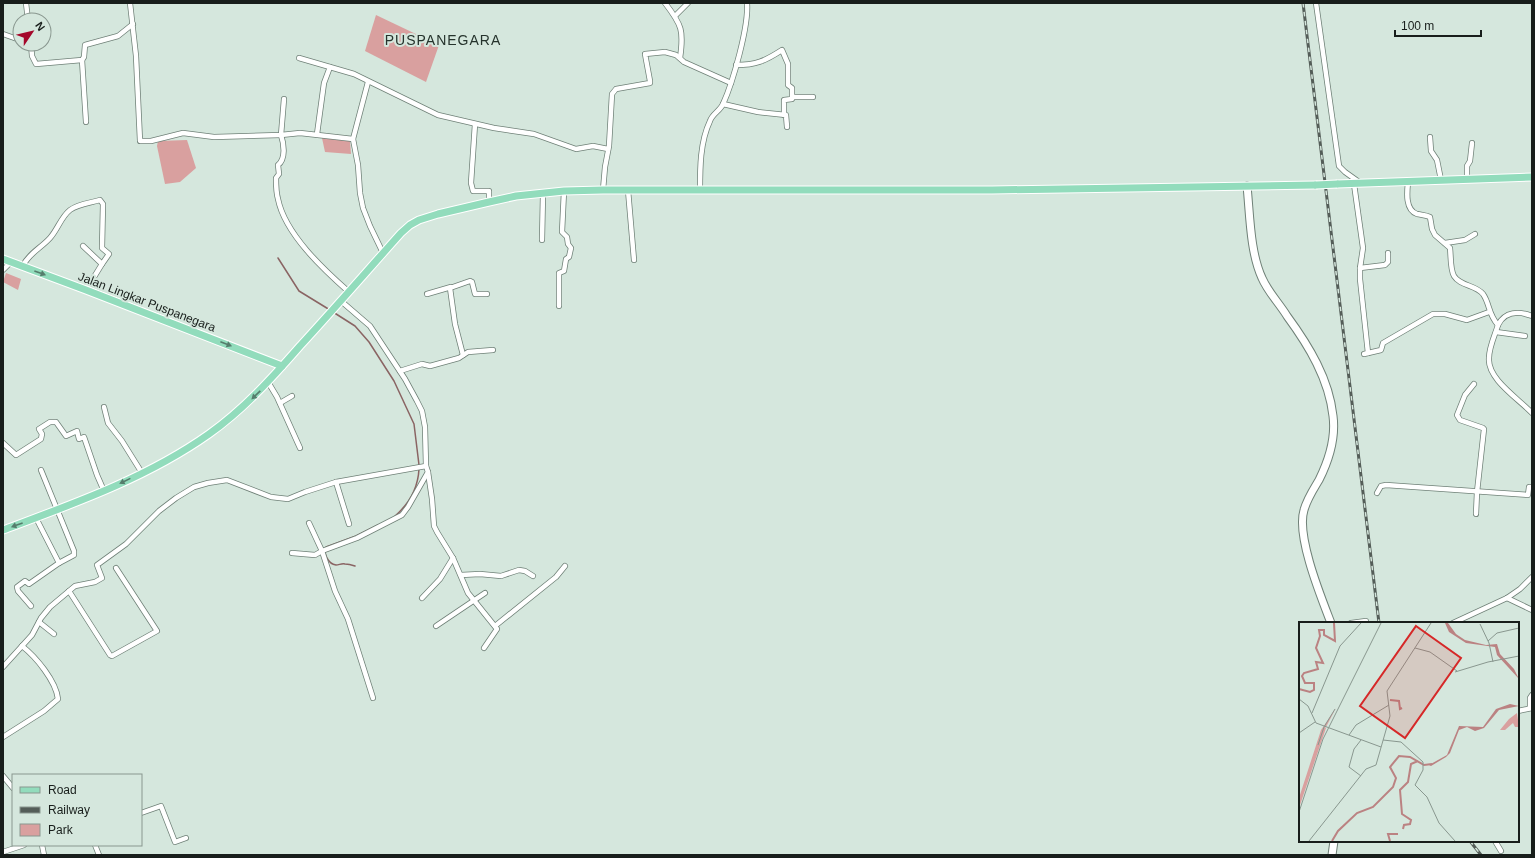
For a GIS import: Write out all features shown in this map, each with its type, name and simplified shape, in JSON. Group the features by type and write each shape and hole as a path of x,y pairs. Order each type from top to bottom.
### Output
{"main road":[{"path":"3,530 104,491 142,473 208,435 246,404 268,382 401,233 415,222 438,214 489,202 516,196 564,191 603,190 1061,190 1357,184 1532,177"},
{"name":"Jalan Lingkar Puspanegara","path":"3,260 86,290 282,366"}],"street":[{"path":"130,3 136,56 140,141 151,141 184,133 214,137 300,133 353,139"},
{"path":"665,3 675,16 682,32 680,58"},
{"path":"675,16 688,3"},
{"path":"700,191 700,170 705,134 710,120 723,104 731,83 746,25 746,3"},
{"path":"1316,3 1339,166 1357,184 1363,248 1360,268 1366,354 1382,350 1383,344 1433,314 1442,314 1467,320 1489,312"},
{"path":"86,122 82,60 84,57 85,45 118,36 133,24"},
{"path":"736,65 759,63 782,50 787,61 788,85 792,88 792,98"},
{"path":"32,52 36,64 82,60"},
{"path":"603,190 612,94 616,89 650,84 644,56 646,53 665,52 731,83"},
{"path":"299,58 354,74 438,116 460,119 474,124 534,134 576,149 593,146 608,149"},
{"path":"317,134 324,83 330,67"},
{"path":"368,82 353,139 358,165 360,193 363,208 383,254"},
{"path":"787,127 787,116 784,115 784,100 813,97"},
{"path":"284,99 281,135 283,141 283,157 281,163 278,165 279,174 276,178 278,200 287,223 304,247 325,270 349,292"},
{"path":"723,104 758,112 784,115"},
{"path":"474,124 471,183 473,192 489,191 489,202"},
{"path":"1430,137 1431,151 1437,160 1441,180"},
{"path":"1467,179 1467,166 1470,161 1472,143"},
{"path":"1408,182 1407,195 1410,208 1417,214 1430,217 1432,229 1435,235 1450,248 1454,276 1459,281 1479,290 1484,296 1489,312 1498,325"},
{"path":"1247,186 1254,253 1259,272 1312,354 1324,378 1331,402 1334,439 1330,455 1308,498 1302,520 1304,539 1316,585 1331,622"},
{"path":"628,190 634,260"},
{"path":"559,306 559,273 564,271 566,259 569,257 571,248 568,244 568,237 562,232 564,191"},
{"path":"542,240 543,194"},
{"path":"22,267 31,254 49,239 71,209 101,201 103,204 102,248 109,254 86,290"},
{"path":"1446,244 1465,240 1475,234"},
{"path":"83,246 102,264"},
{"path":"1360,268 1385,264 1388,262 1388,253"},
{"path":"3,270 10,263"},
{"path":"427,294 470,282 472,282 475,294 487,294"},
{"path":"451,287 455,324 463,355"},
{"path":"340,302 370,326 400,371 422,411 425,427 422,466 428,472 434,526 453,558 468,593 495,626 496,631 485,644 484,648"},
{"path":"1532,316 1516,313 1504,316 1498,325 1489,359 1491,370 1498,380 1530,411 1532,405"},
{"path":"1496,332 1525,336"},
{"path":"400,371 422,364 430,366 459,358 474,351 493,350"},
{"path":"268,382 280,403 300,448"},
{"path":"1474,384 1465,394 1457,415 1460,420 1483,428 1484,430 1476,514"},
{"path":"280,403 292,396"},
{"path":"104,407 108,423 122,441 142,473"},
{"path":"3,443 16,455 41,439 42,434 39,429 50,422 56,422 66,436 77,431 79,439 84,437 104,491"},
{"path":"3,667 32,635 50,607 69,591 79,585 86,585 100,579 102,576 97,565 126,544 160,511 194,487 227,480 271,497 288,499 336,482 422,466"},
{"path":"31,606 16,587 25,581 29,584 59,563 74,555 74,551 42,470"},
{"path":"292,553 313,555 357,538 402,514 408,507 428,472"},
{"path":"336,482 349,524"},
{"path":"1378,493 1381,486 1386,485 1528,495 1529,487 1532,487"},
{"path":"36,518 59,563"},
{"path":"309,523 322,551 335,591 348,619 373,698"},
{"path":"422,598 440,579 453,558"},
{"path":"495,626 556,577 564,566"},
{"path":"69,591 112,656 157,631 116,568"},
{"path":"461,575 480,574 501,576 519,570 528,572 533,576"},
{"path":"1455,622 1507,598 1520,589 1532,577"},
{"path":"436,626 485,593"},
{"path":"1507,598 1532,610"},
{"path":"1358,622 1366,621"},
{"path":"39,622 54,634"},
{"path":"3,737 44,711 58,699 46,672 38,660 22,646"},
{"path":"1519,711 1531,708 1530,698 1532,695"},
{"path":"3,776 12,787"},
{"path":"142,813 161,806 175,842 186,838"},
{"path":"1332,855 1334,842"},
{"path":"1496,842 1501,851"},
{"path":"3,852 21,846"}],"green space":[{"path":"376,15 439,45 426,82 365,51"},
{"path":"322,138 350,141 351,154 325,152"},
{"path":"187,140 196,168 180,182 165,184 157,146 158,141"},
{"path":"6,273 21,279 18,290 3,282"}],"waterway":[{"path":"278,258 299,291 330,310"},
{"path":"333,312 355,326 369,342 394,381 414,424 419,465"},
{"path":"394,517 408,502 417,483 419,469"},
{"path":"355,566 344,564 336,565 331,563 325,552 326,547 356,536 378,525"}],"railway":[{"path":"1303,3 1379,622"},
{"path":"1471,842 1481,855"}],"district":[{"name":"PUSPANEGARA","path":"443,40"}]}
